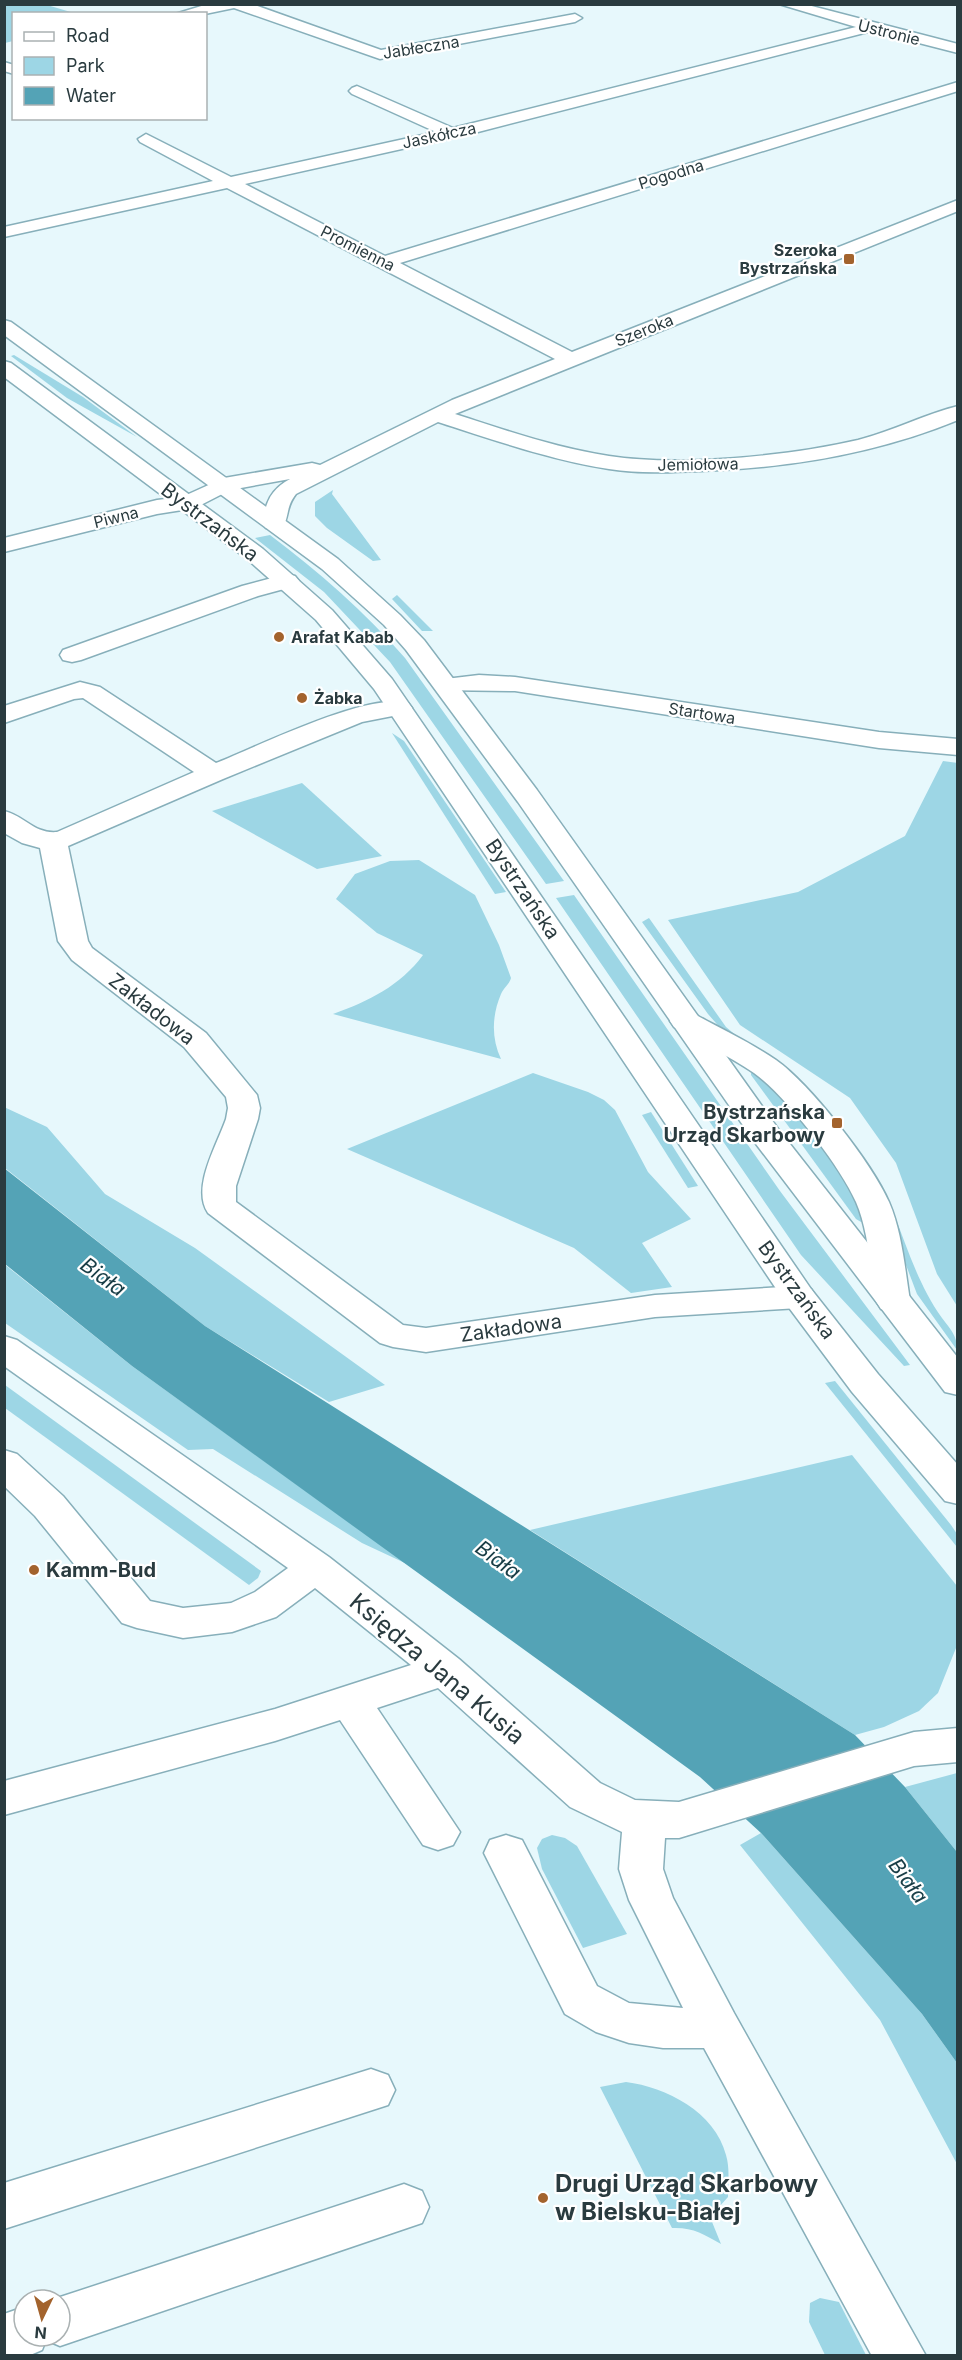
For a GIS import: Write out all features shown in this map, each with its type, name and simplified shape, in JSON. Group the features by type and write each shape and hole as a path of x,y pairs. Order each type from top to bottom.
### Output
{"street":[{"path":"192,12 231,4"},
{"name":"Jabłeczna","path":"237,4 380,55 575,18"},
{"name":"Ustronie","path":"786,4 957,49"},
{"name":"Jaskółcza","path":"4,232 450,132 871,27"},
{"name":"Pogodna","path":"384,262 957,86"},
{"path":"357,91 450,132"},
{"name":"Promienna","path":"146,139 571,358"},
{"name":"Szeroka","path":"187,503 244,500 288,489 438,415 571,358 957,205"},
{"name":"Bystrzańska","path":"4,326 330,564 392,620 446,685 685,1021 893,1301 957,1383"},
{"name":"Bystrzańska","path":"4,367 187,503 287,581 355,648 399,708 799,1297 865,1383 957,1491"},
{"name":"Jemiołowa","path":"438,415 599,461 662,465 732,464 814,455 903,434 957,412"},
{"name":"Szeroka","path":"224,485 334,465"},
{"name":"Piwna","path":"4,545 157,507 187,503 224,485"},
{"path":"274,523 276,504 288,489"},
{"path":"72,655 250,591 287,581"},
{"name":"Startowa","path":"446,685 479,682 515,684 879,740 957,747"},
{"path":"4,715 69,692 80,690 91,692 214,773"},
{"path":"8,829 41,841 53,842 214,773 356,716 399,708"},
{"name":"Zakładowa","path":"53,842 73,941 82,954 195,1040 241,1095 244,1108 242,1119 219,1186 220,1206 393,1335 426,1340 655,1306 799,1297"},
{"path":"685,1021 764,1066 791,1088 857,1173 873,1203 880,1228 893,1301"},
{"name":"Księdza Jana Kusia","path":"4,1348 315,1567 445,1670 585,1796 605,1808 645,1820 679,1820 914,1749 957,1726"},
{"path":"4,1463 49,1506 136,1612 155,1621 186,1624 240,1614 263,1605 315,1567"},
{"path":"4,1798 275,1725 445,1670"},
{"path":"349,1700 438,1832"},
{"name":"Księdza Jana Kusia","path":"914,1749 957,1745"},
{"path":"645,1820 641,1852 644,1884 717,2027 900,2355"},
{"path":"506,1852 581,2001 598,2013 622,2023 655,2029 717,2027"},
{"path":"4,2206 371,2091"},
{"path":"72,2316 404,2207"}],"green space":[{"path":"4,5 47,5 71,12 12,12 12,41 5,43"},
{"path":"14,355 83,397 137,437 67,398 11,356"},
{"path":"333,490 332,494 381,560 373,561 327,528 315,516 315,502"},
{"path":"270,535 340,593 374,624 405,658 564,881 546,884 390,662 324,592 255,538"},
{"path":"397,595 433,631 422,631 392,599"},
{"path":"392,733 404,741 506,892 495,894"},
{"path":"943,761 958,763 957,1306 937,1274 896,1163 850,1098 740,1025 668,920 798,892 905,836"},
{"path":"302,783 382,856 317,869 212,811"},
{"path":"419,860 475,895 499,945 511,978 501,994 494,1018 494,1035 501,1059 333,1014 359,1004 394,984 423,955 377,933 336,899 355,874 390,861"},
{"path":"574,895 780,1191 910,1365 904,1366 801,1255 556,898"},
{"path":"649,918 726,1027 739,1038 723,1031 708,1014 642,922"},
{"path":"756,1072 789,1103 820,1139 846,1179 864,1220 861,1222 856,1219 751,1075"},
{"path":"533,1073 588,1092 604,1100 615,1110 648,1172 691,1219 642,1243 672,1287 631,1293 574,1248 347,1149"},
{"path":"4,1107 47,1127 105,1194 195,1248 385,1385 329,1402 205,1326 5,1168"},
{"path":"651,1112 698,1186 688,1188 642,1115"},
{"path":"894,1214 920,1281 953,1333 957,1350 917,1294 887,1215"},
{"path":"4,1264 132,1366 407,1564 362,1543 213,1449 188,1450 5,1323"},
{"path":"835,1381 951,1525 957,1534 957,1547 825,1383"},
{"path":"5,1385 261,1571 258,1578 249,1585 5,1408"},
{"path":"852,1455 957,1586 958,1643 938,1693 919,1711 884,1727 855,1735 530,1530"},
{"path":"957,1773 957,1852 905,1787"},
{"path":"761,1833 922,2014 957,2063 957,2164 880,2020 740,1845"},
{"path":"552,1835 565,1838 577,1846 627,1934 583,1948 542,1869 537,1848 542,1839"},
{"path":"626,2082 657,2089 687,2104 711,2126 720,2140 728,2165 728,2197 710,2217 721,2244 698,2232 672,2228 600,2087"},
{"path":"820,2298 839,2302 866,2355 825,2355 809,2322 810,2303"}],"water":[{"name":"Biała","path":"4,1168 205,1326 855,1735 905,1787 957,1852 957,2063 922,2014 761,1833 700,1777 132,1366 5,1264"}],"place":[{"name":"Szeroka Bystrzańska","path":"849,259"},
{"name":"Arafat Kabab","path":"279,637"},
{"name":"Żabka","path":"302,698"},
{"name":"Bystrzańska Urząd Skarbowy","path":"837,1123"},
{"name":"Kamm-Bud","path":"34,1570"},
{"name":"Drugi Urząd Skarbowy w Bielsku-Białej","path":"543,2198"}]}
